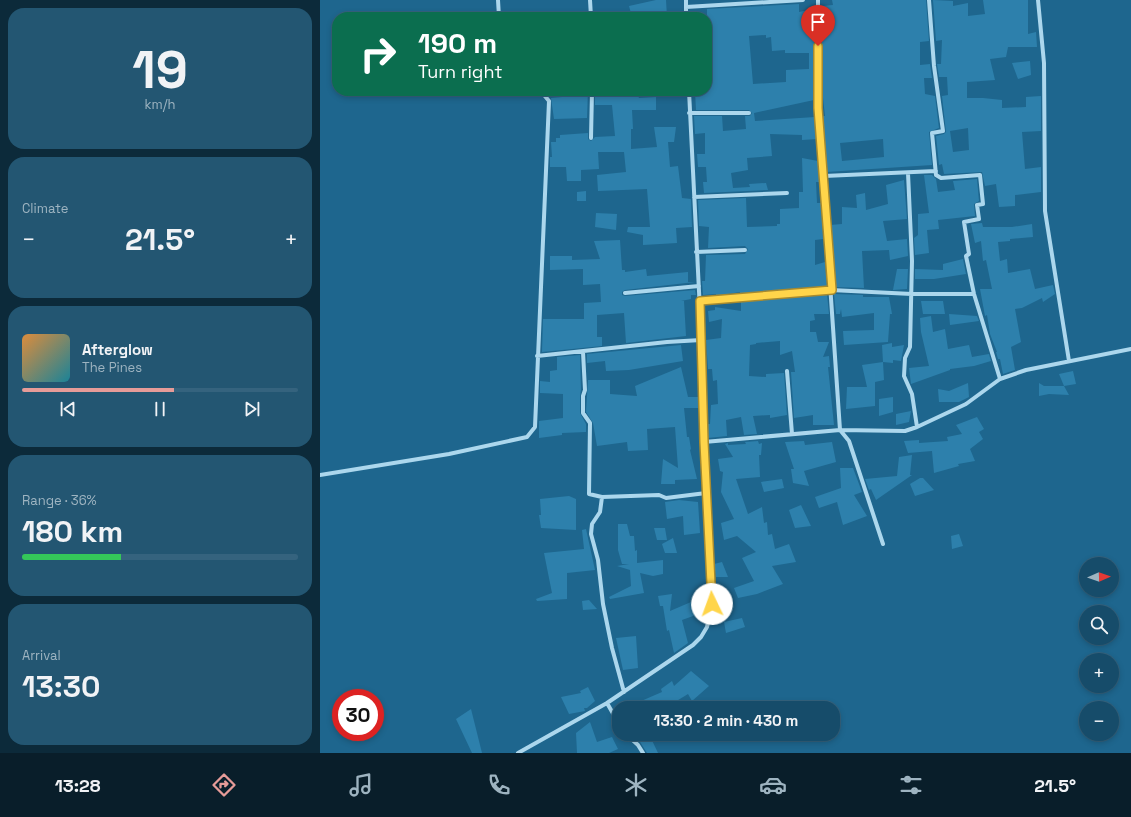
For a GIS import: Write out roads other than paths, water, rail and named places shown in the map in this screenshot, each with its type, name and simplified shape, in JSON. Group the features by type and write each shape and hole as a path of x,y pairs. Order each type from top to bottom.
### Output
{"street":[{"path":"498,0 499,12"},
{"path":"590,0 591,12"},
{"path":"686,0 686,12"},
{"path":"686,7 803,0"},
{"path":"818,0 818,108 832,290 840,430 849,441 883,544"},
{"path":"929,0 934,66 943,132 932,133 936,171 938,177 942,178 980,175 983,204 977,204 979,219 964,222 970,254 966,256 974,294 1000,378"},
{"path":"1038,0 1044,63 1045,211 1069,361"},
{"path":"320,475 449,454 527,437 533,432 536,423 537,356 544,250 549,101 545,96"},
{"path":"591,138 592,96"},
{"path":"518,753 607,703 693,646 707,627 712,604 704,442 700,301 696,252 689,96"},
{"path":"690,113 749,113"},
{"path":"824,176 936,171"},
{"path":"908,173 912,294 910,347 904,367 906,380 912,394 917,427"},
{"path":"694,197 787,193"},
{"path":"696,252 745,250"},
{"path":"625,293 698,286"},
{"path":"700,301 832,290 912,294 974,294"},
{"path":"537,356 667,342 701,340"},
{"path":"704,442 840,430 895,432 917,427 966,404 1000,378 1026,370 1131,349"},
{"path":"583,352 585,390 583,396 583,413 590,423 588,491 592,496 659,495 666,498 706,492"},
{"path":"788,371 792,434"},
{"path":"602,496 600,512 592,524 591,534 598,560 612,648 624,692"},
{"path":"607,703 612,712"},
{"path":"632,741 643,753"}]}
